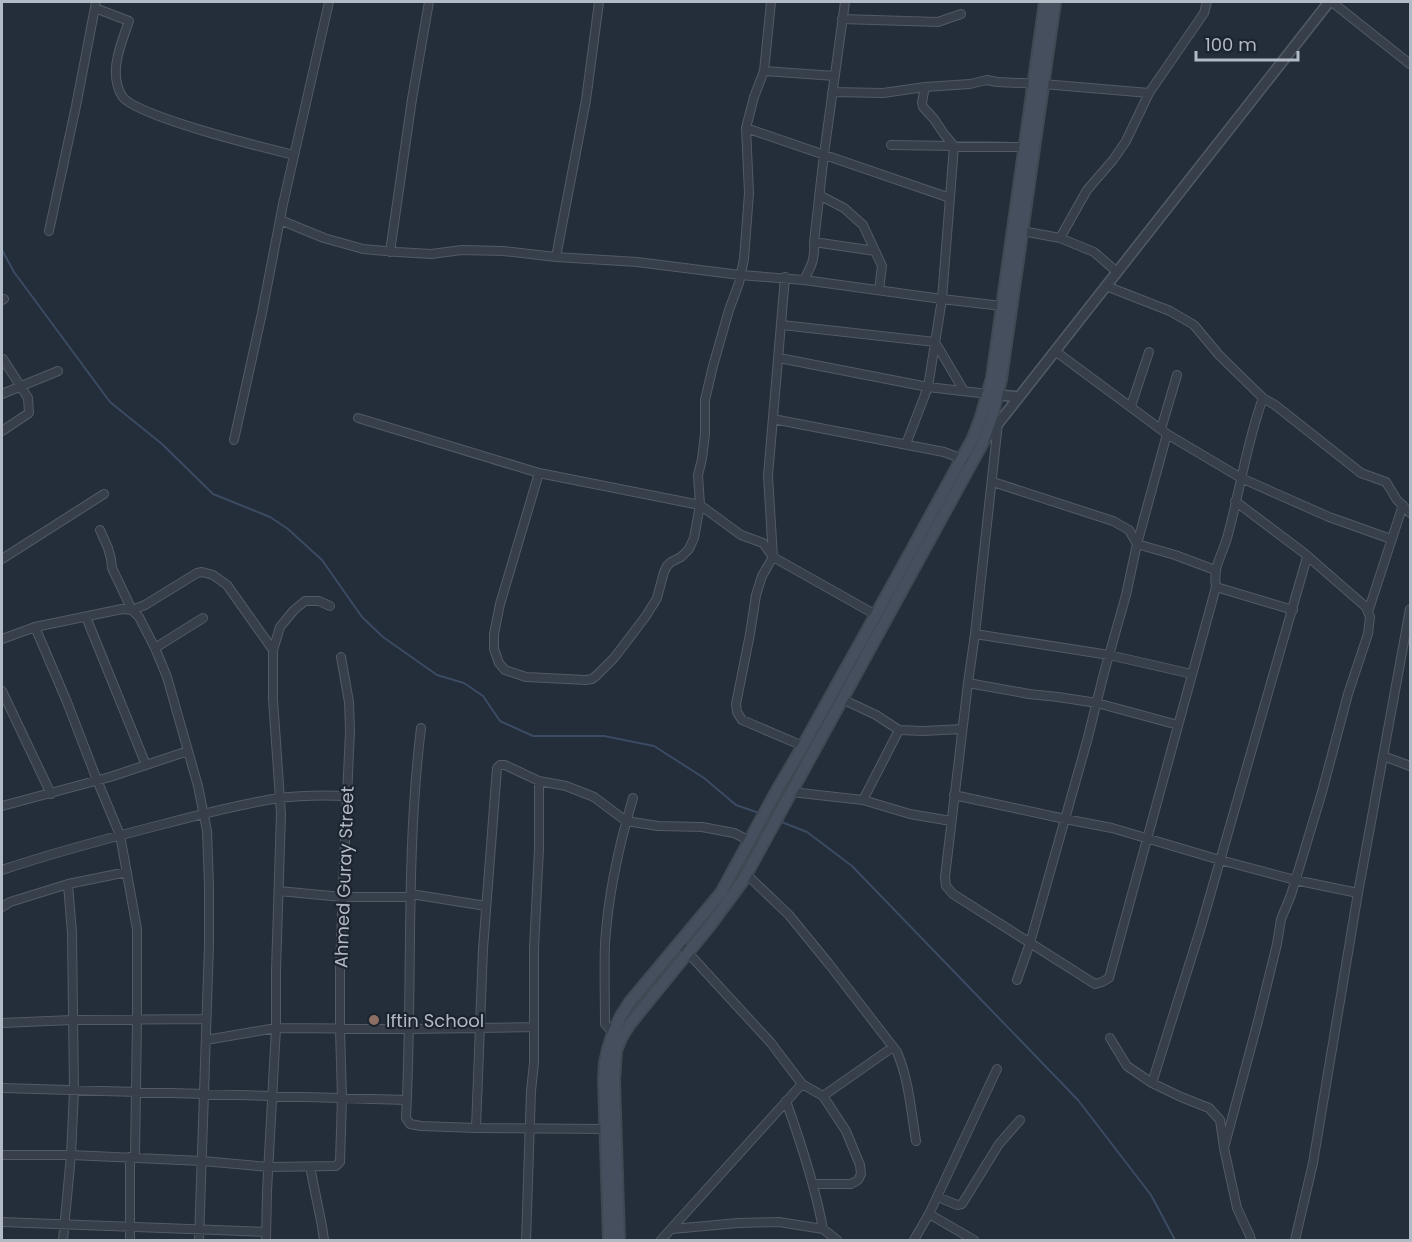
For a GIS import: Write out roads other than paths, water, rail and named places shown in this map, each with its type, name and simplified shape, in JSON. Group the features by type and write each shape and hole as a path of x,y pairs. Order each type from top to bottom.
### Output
{"main road":[{"path":"619,1240 605,1063 613,1033 630,1002 721,893 876,615 967,461 982,444 1022,231 1045,2"},
{"path":"609,1240 610,1129 614,1064 621,1038 638,1013 728,903 746,874 842,699 967,461 977,428 993,394 992,378 1024,147 1055,2"}],"street":[{"path":"234,440 329,2"},
{"path":"390,252 412,99 429,2"},
{"path":"556,257 586,100 599,2"},
{"path":"539,473 500,604 494,634 494,649 499,663 505,670 526,677 592,679 614,658 646,616 657,598 667,566 689,549 694,538 700,506 698,476 705,434 705,400 744,259 749,193 746,128 764,71 771,2"},
{"path":"804,280 813,264 815,254 814,242 819,195 844,2"},
{"path":"1060,238 1087,190 1126,141 1149,93 1204,13 1207,2"},
{"path":"982,444 1330,2 1410,64"},
{"path":"49,231 96,5 129,21 116,63 117,83 123,98 138,108 200,130 294,155"},
{"path":"842,19 938,21 961,15"},
{"path":"764,71 834,76"},
{"path":"832,92 883,93 925,87 956,86 987,80 1149,93"},
{"path":"906,444 928,387 942,299 954,146 923,107 925,87"},
{"path":"746,128 950,198"},
{"path":"891,145 1024,147"},
{"path":"819,195 844,208 863,225 882,266 879,290"},
{"path":"280,220 324,238 363,249 431,254 462,250 503,251 646,263 740,275 785,277 1002,306"},
{"path":"1022,231 1060,238 1094,252 1117,272"},
{"path":"814,242 875,251"},
{"path":"785,277 768,476 773,557 762,576 756,595 736,704 737,712 742,720 803,746"},
{"path":"1106,286 1170,311 1194,325 1219,355 1263,398 1361,473 1386,482 1397,500 1410,513"},
{"path":"782,325 935,342"},
{"path":"935,342 964,391"},
{"path":"1055,351 1164,431 1241,478 1329,517 1390,539"},
{"path":"1131,406 1149,352"},
{"path":"779,358 928,387 1019,397"},
{"path":"2,431 29,412 28,398 3,359"},
{"path":"2,394 58,371"},
{"path":"1017,980 1030,943 1088,741 1096,703 1126,595 1177,375"},
{"path":"998,423 993,482 951,821 946,886 953,894 1095,984 1109,978 1216,587 1215,570 1227,539 1263,398"},
{"path":"358,418 539,473 700,506 741,535 763,543 773,557 876,615"},
{"path":"773,419 944,452 967,461"},
{"path":"993,482 1113,521 1129,530 1137,544 1215,570"},
{"path":"2,559 104,494"},
{"path":"1224,1148 1277,944 1281,919 1322,792 1348,694 1368,634 1370,617 1366,607 1308,556 1236,501"},
{"path":"1368,612 1403,505"},
{"path":"100,531 108,548 112,568 168,677 207,831 209,885 206,1040 199,1240"},
{"path":"1152,1083 1201,927 1308,556"},
{"path":"2,639 35,627 145,606 202,572 213,575 227,585 273,650"},
{"path":"1216,587 1293,610"},
{"path":"2,1222 266,1236 276,1028 281,814 273,699 273,650 280,627 305,601 320,601 330,606"},
{"path":"1295,1240 1313,1163 1358,893 1410,609"},
{"path":"86,617 146,765"},
{"path":"155,648 203,618"},
{"path":"35,627 120,835 136,929 136,1092 130,1240"},
{"path":"975,634 1109,656 1192,674"},
{"name":"Ahmed Guray Street","path":"310,1167 336,1166 340,1162 342,897 350,731 349,702 341,657"},
{"path":"968,682 1029,694 1096,703 1178,725"},
{"path":"2,691 51,794"},
{"path":"842,699 876,715 899,730 962,729"},
{"path":"420,728 416,762 411,896 406,1118 410,1124 420,1126 610,1129"},
{"path":"863,800 899,730"},
{"path":"2,806 51,794 188,752"},
{"path":"1383,756 1410,766"},
{"path":"476,1128 483,949 497,768 505,765 539,781 566,786 594,797 626,821 658,826 702,827 752,838"},
{"path":"526,1240 534,1063 534,948 539,849 539,781"},
{"path":"790,794 863,800 910,814 951,821"},
{"path":"2,870 48,854 246,804 317,795 348,796"},
{"path":"954,795 1112,828 1295,880 1358,893"},
{"path":"613,1033 605,1024 605,944 622,834 633,798"},
{"path":"2,907 10,902 68,884 127,872"},
{"path":"746,874 789,915 893,1047 902,1065 916,1141"},
{"path":"63,1240 74,1090 72,933 68,884"},
{"path":"279,891 342,897 411,896 486,906"},
{"path":"680,944 771,1043 802,1084 823,1096 846,1131 860,1165 861,1174 858,1180 851,1184 813,1184"},
{"path":"2,1023 206,1019"},
{"path":"206,1040 276,1028 534,1027"},
{"path":"1110,1038 1127,1065 1152,1083 1209,1108 1220,1120 1237,1208 1251,1240"},
{"path":"823,1096 893,1047"},
{"path":"914,1240 938,1197 997,1070"},
{"path":"661,1240 802,1084"},
{"path":"2,1088 407,1100"},
{"path":"786,1101 802,1143 818,1199 823,1229"},
{"path":"938,1197 962,1204 999,1144 1020,1120"},
{"path":"2,1155 133,1157 269,1167 310,1167 324,1240"},
{"path":"929,1214 974,1240"},
{"path":"672,1228 779,1222 823,1229 837,1240"}],"waterway":[{"path":"2,250 14,272 110,402 162,444 213,494 270,517 288,529 322,560 362,617 383,637 437,675 464,683 483,696 500,721 533,736 604,736 654,746 704,778 736,805 759,813"},
{"path":"779,821 807,832 852,866 1078,1100 1151,1195 1175,1240"}],"place":[{"name":"Iftin School","path":"374,1020"}]}
